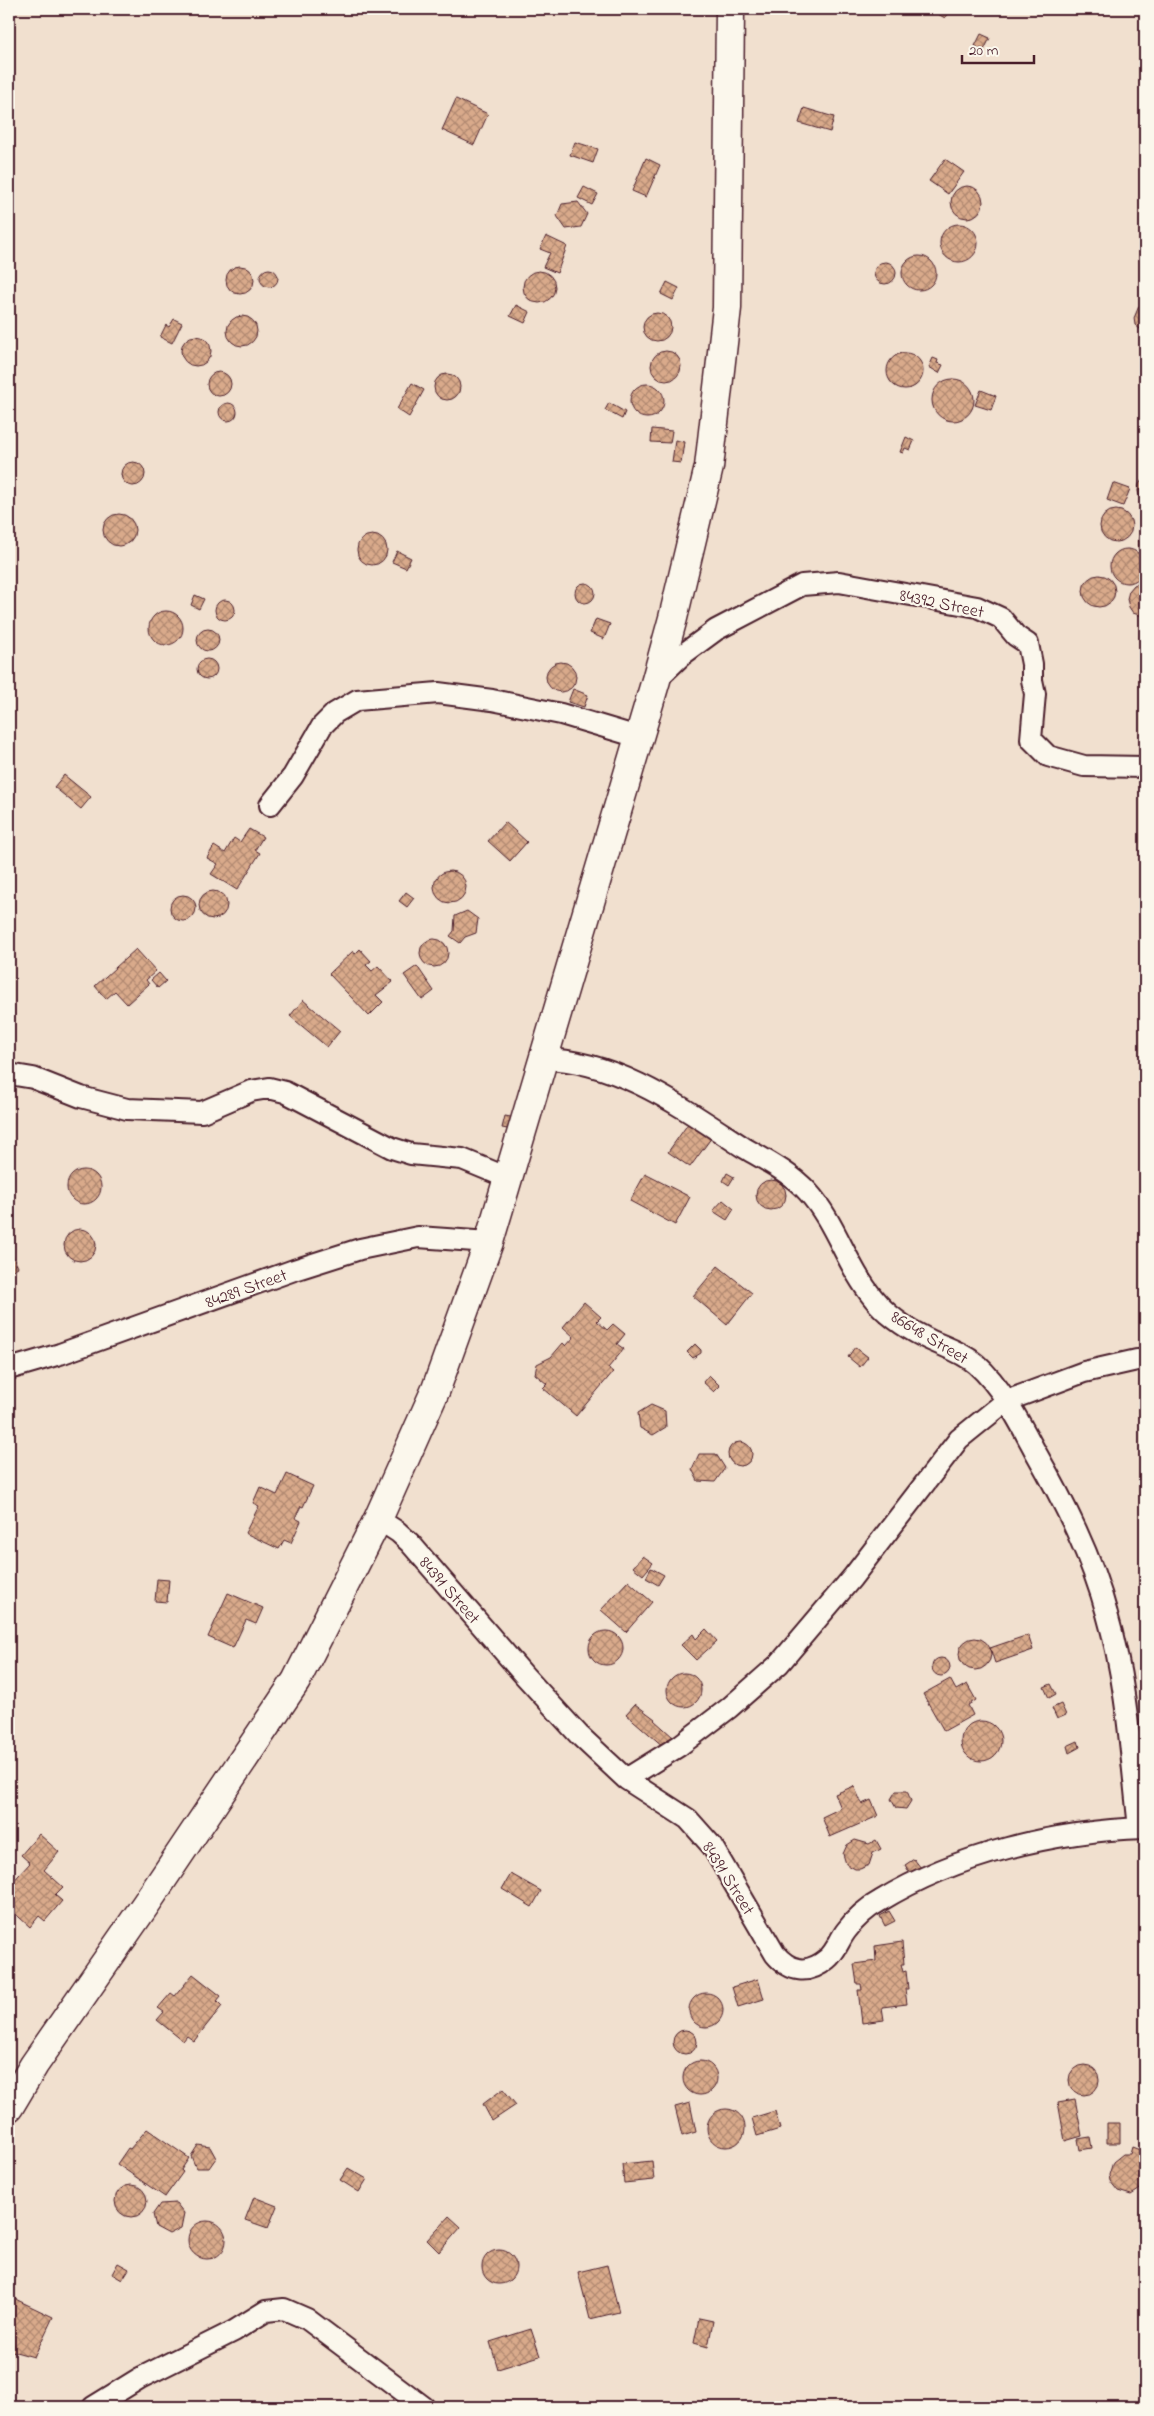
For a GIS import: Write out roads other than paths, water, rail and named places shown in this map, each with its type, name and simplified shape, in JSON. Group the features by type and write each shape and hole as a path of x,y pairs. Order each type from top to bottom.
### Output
{"street":[{"path":"9,2107 34,2065 296,1681 378,1519 436,1388 489,1242 656,680 673,618 709,467 728,308 730,9"},
{"name":"84392 Street","path":"656,680 682,655 716,630 802,586 839,582 977,607 1001,618 1016,636 1028,644 1035,694 1031,739 1048,756 1084,766 1145,767"},
{"path":"270,805 293,776 322,726 335,713 358,700 438,693 492,700 562,714 638,737"},
{"name":"86648 Street","path":"543,1059 562,1060 635,1081 781,1170 807,1190 825,1213 874,1299 898,1321 925,1338 953,1350 976,1364 1006,1402 1045,1469 1077,1533 1103,1600 1117,1659 1142,1828"},
{"path":"9,1074 33,1078 81,1097 127,1110 202,1112 251,1091 269,1088 285,1092 392,1148 411,1154 462,1159 508,1178"},
{"name":"84289 Street","path":"9,1369 70,1351 294,1270 360,1250 418,1238 489,1242"},
{"path":"626,1779 679,1746 729,1708 779,1664 852,1578 959,1439 1006,1402 1084,1372 1137,1360 1145,1360"},
{"name":"84391 Street","path":"378,1519 398,1532 410,1543 524,1675 579,1735 626,1779 688,1819 712,1846 775,1954 783,1964 793,1970 815,1967 827,1959 845,1932 859,1916 878,1901 912,1883 970,1860 1025,1844 1076,1835 1142,1828"},
{"path":"93,2407 140,2378 234,2331 266,2311 284,2309 307,2319 424,2407"}]}
